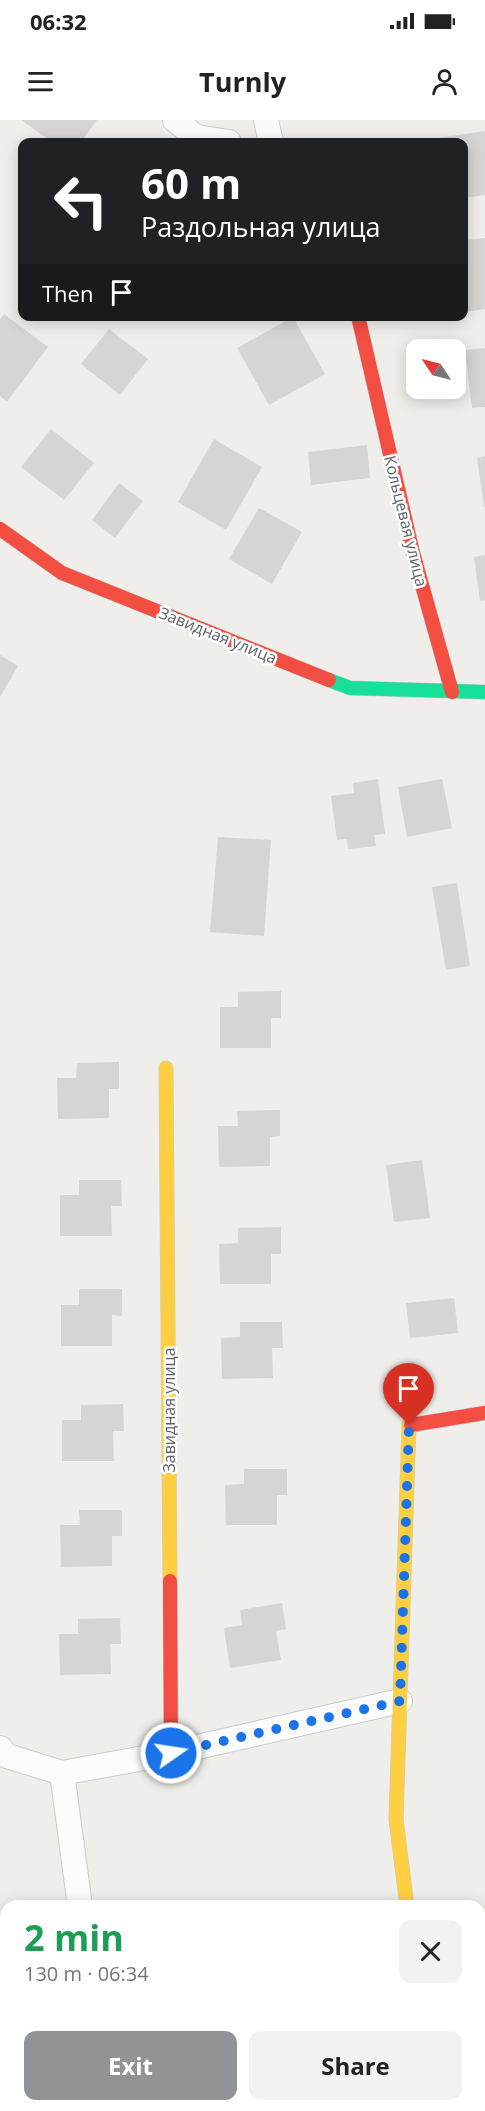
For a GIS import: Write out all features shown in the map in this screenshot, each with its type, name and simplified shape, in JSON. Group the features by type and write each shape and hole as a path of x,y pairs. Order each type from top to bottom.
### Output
{"street":[{"path":"176,120 196,138"},
{"path":"266,120 270,138"},
{"name":"Кольцевая улица","path":"359,321 412,553 452,692"},
{"name":"Завидная улица","path":"0,529 62,573 351,688 452,692"},
{"path":"452,692 485,692"},
{"name":"Завидная улица","path":"166,1068 171,1753"},
{"path":"406,1900 396,1819 409,1425 485,1413"},
{"path":"0,1748 7,1756 62,1773 171,1753 400,1701"},
{"path":"62,1773 79,1900"}],"building":[{"path":"21,120 97,120 84,138 46,138"},
{"path":"485,131 485,195 468,197 468,138 438,138"},
{"path":"485,238 485,309 468,311 468,240"},
{"path":"4,314 48,347 7,402 0,396 0,319"},
{"path":"286,321 295,321 325,374 269,405 237,348"},
{"path":"109,329 148,359 120,395 81,364"},
{"path":"485,348 485,407 472,408 466,350"},
{"path":"51,429 94,463 64,500 21,467"},
{"path":"214,439 262,467 226,530 178,502"},
{"path":"367,445 370,478 311,485 308,452"},
{"path":"485,456 485,507 484,507 477,458"},
{"path":"119,483 143,501 115,538 92,520"},
{"path":"259,508 302,532 272,584 229,559"},
{"path":"485,555 485,600 480,601 474,557"},
{"path":"0,655 18,666 0,697"},
{"path":"378,779 385,834 374,835 376,846 348,849 347,839 337,840 331,796 354,793 353,783"},
{"path":"442,779 452,828 407,837 398,787"},
{"path":"218,837 271,840 264,936 210,932"},
{"path":"457,883 470,966 446,970 432,887"},
{"path":"281,991 281,1018 271,1018 271,1048 220,1048 220,1007 238,1007 238,992"},
{"path":"119,1062 119,1089 109,1089 109,1118 58,1119 57,1078 76,1078 77,1063"},
{"path":"280,1110 280,1136 270,1137 270,1166 219,1167 218,1126 238,1126 237,1111"},
{"path":"422,1160 430,1218 394,1222 386,1165"},
{"path":"79,1180 121,1180 122,1206 111,1206 112,1236 60,1236 60,1195 79,1195"},
{"path":"281,1227 281,1254 271,1254 271,1284 220,1284 219,1244 238,1243 238,1228"},
{"path":"79,1289 122,1289 122,1316 112,1315 112,1346 61,1346 61,1305 79,1305"},
{"path":"454,1298 458,1333 410,1338 406,1303"},
{"path":"240,1322 282,1322 283,1348 272,1348 273,1378 222,1379 221,1338 240,1337"},
{"path":"123,1404 124,1431 113,1431 114,1461 62,1461 62,1420 81,1420 81,1405"},
{"path":"244,1469 287,1469 287,1495 277,1495 277,1525 226,1525 225,1485 244,1484"},
{"path":"79,1510 122,1510 122,1536 112,1536 112,1566 61,1567 60,1525 80,1525"},
{"path":"282,1603 286,1629 276,1631 281,1660 230,1668 224,1628 242,1625 240,1610"},
{"path":"120,1618 121,1644 110,1644 111,1674 60,1675 59,1634 78,1634 78,1619"}],"traffic: fast":[{"path":"329,680 350,688 485,692"}],"traffic: slow":[{"path":"166,1068 170,1581"},
{"path":"406,1900 396,1819 409,1425 411,1425"}],"traffic: jam":[{"path":"359,321 413,553 452,692"},
{"path":"0,529 62,573 329,680"},
{"path":"411,1425 485,1413"},
{"path":"170,1581 171,1753"}],"route":[{"path":"171,1753 400,1701 409,1425"}]}
